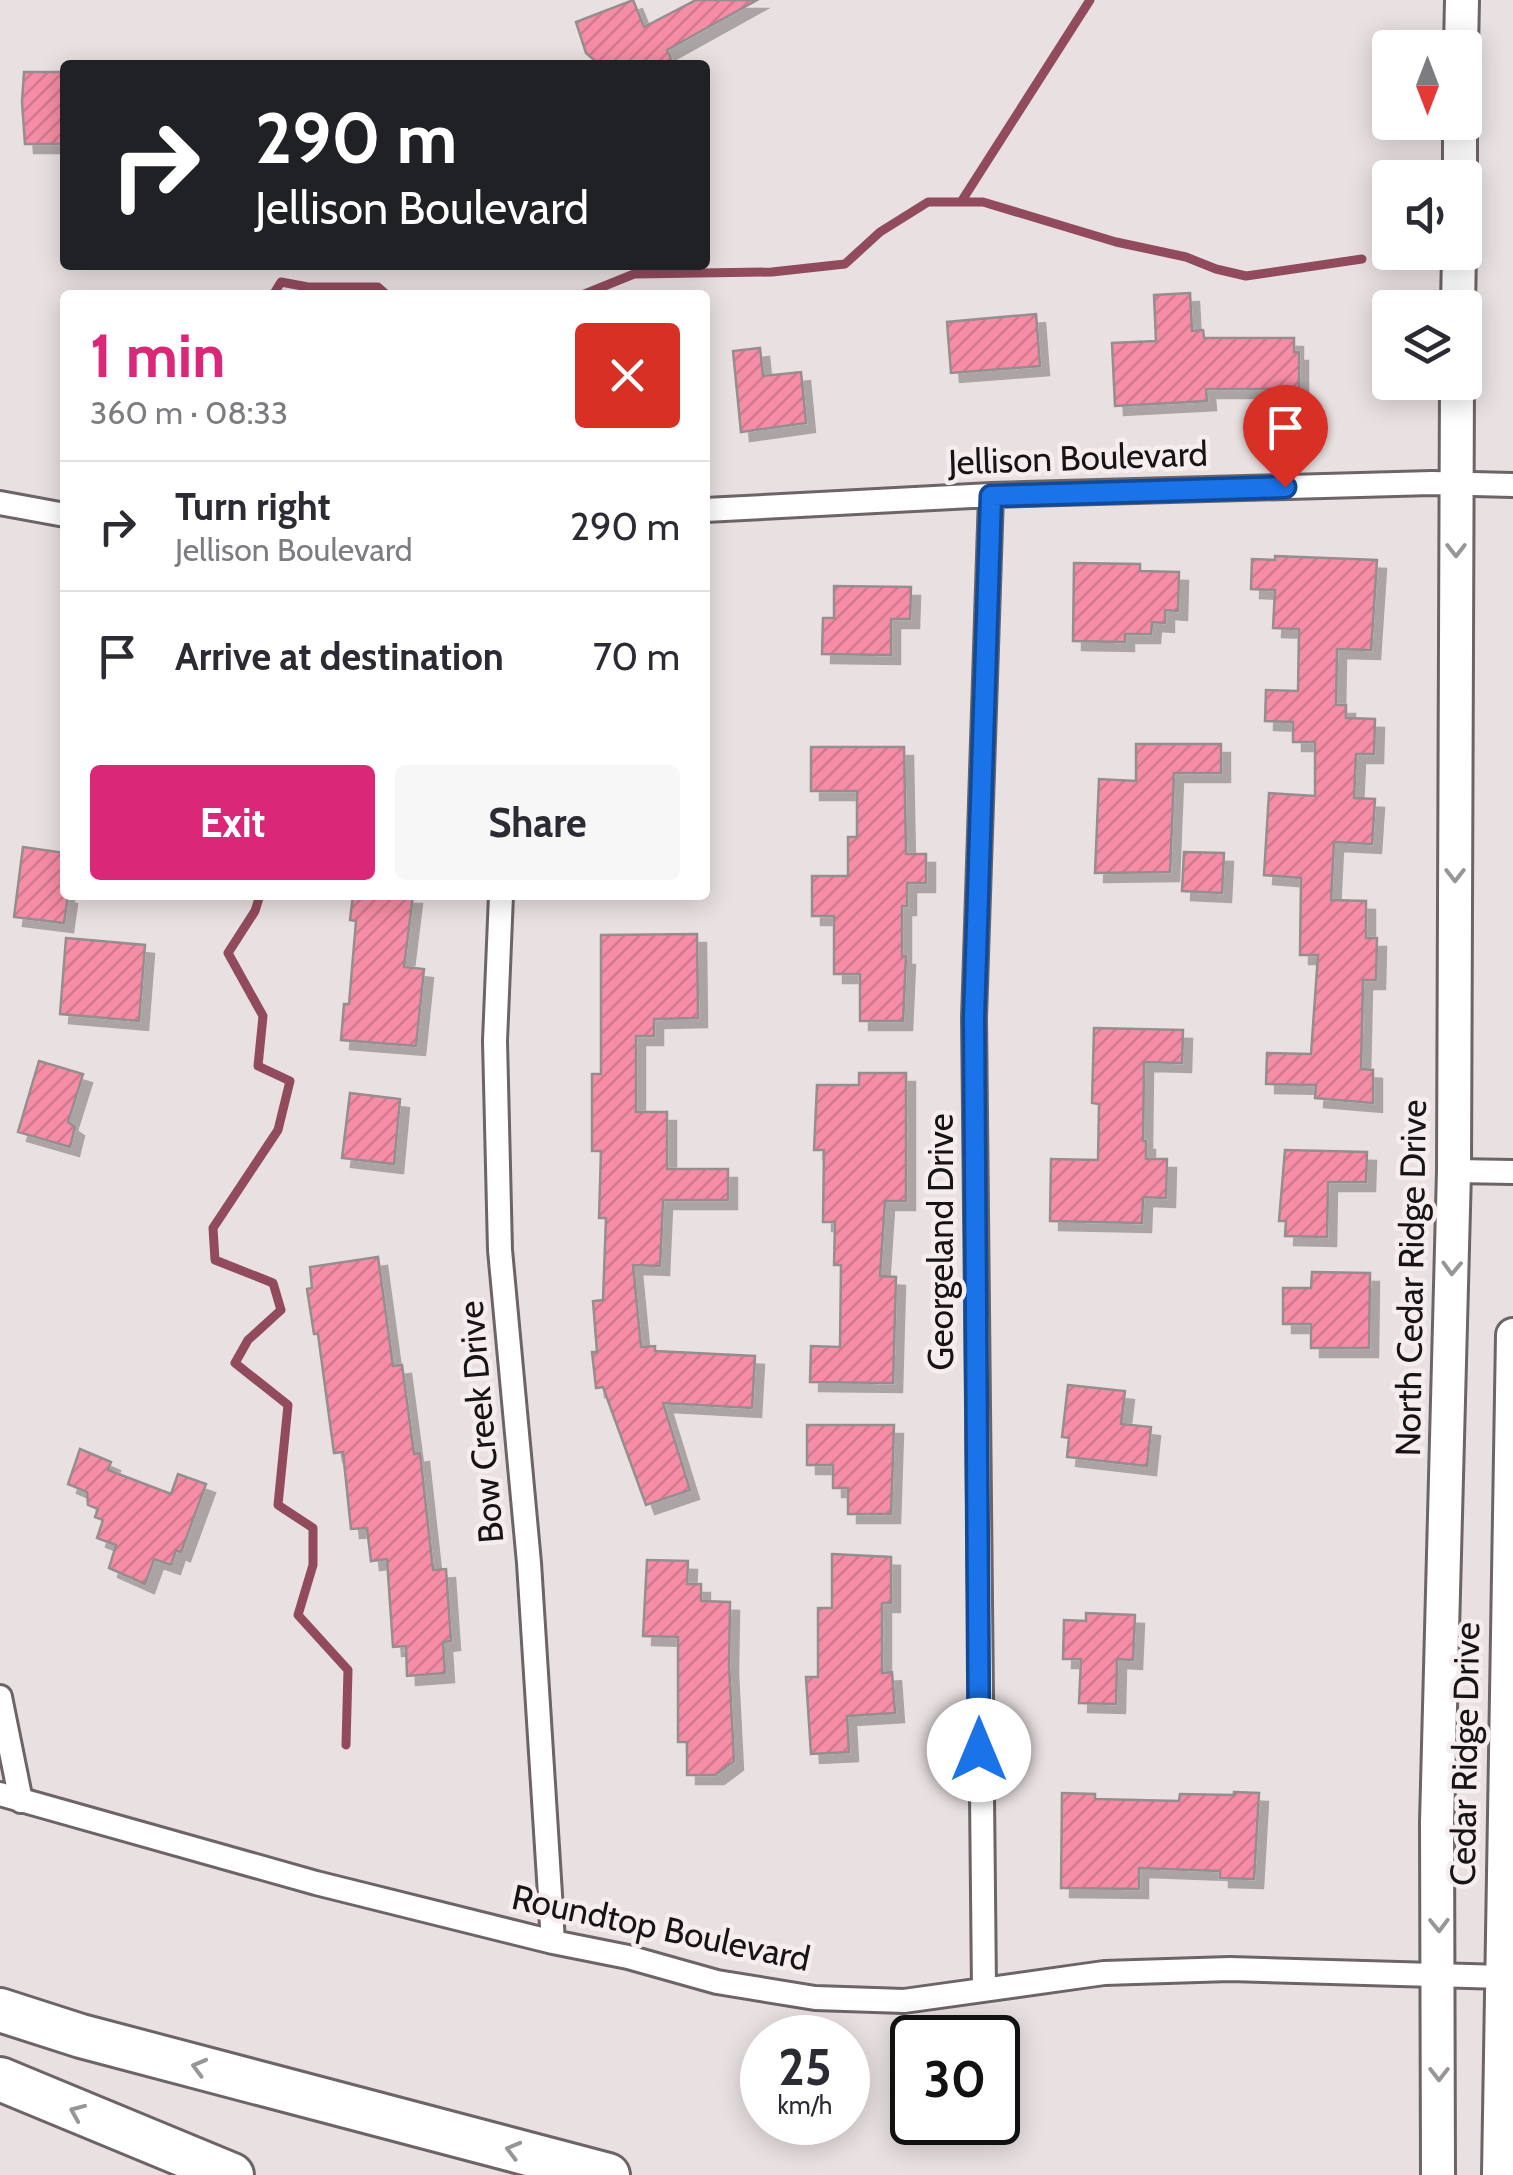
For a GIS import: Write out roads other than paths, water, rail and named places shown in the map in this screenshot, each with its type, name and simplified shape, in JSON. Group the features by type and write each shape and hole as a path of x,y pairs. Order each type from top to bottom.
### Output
{"highway":[{"path":"0,2010 81,2036 608,2175"},
{"path":"0,2079 232,2175"}],"main road":[{"path":"1462,0 1462,30"},
{"name":"North Cedar Ridge Drive","path":"1438,2175 1437,1822 1454,1171 1457,400"},
{"name":"Cedar Ridge Drive","path":"1499,2175 1513,1335"}],"street":[{"name":"Jellison Boulevard","path":"710,510 991,496 1456,482 1513,484"},
{"name":"Georgeland Drive","path":"984,1989 974,1018 991,496"},
{"path":"0,502 60,515"},
{"name":"Bow Creek Drive","path":"501,900 495,1041 500,1250 529,1563 552,1942"},
{"path":"1454,1171 1513,1172"},
{"path":"0,1697 10,1798"},
{"name":"Roundtop Boulevard","path":"10,1798 316,1883 552,1942 628,1957 717,1982 815,1998 904,2001 1104,1973 1230,1969 1503,1977"}],"waterway":[{"path":"961,202 1090,0"},
{"path":"594,290 634,274 772,272 845,264 880,232 928,202 983,202 1246,276 1362,259"},
{"path":"276,290 281,282 381,290"},
{"path":"258,900 228,953 263,1016 258,1066 290,1081 278,1130 213,1228 215,1260 273,1283 281,1310 248,1340 235,1363 288,1405 278,1505 313,1528 313,1565 298,1615 348,1670 346,1745"}]}
